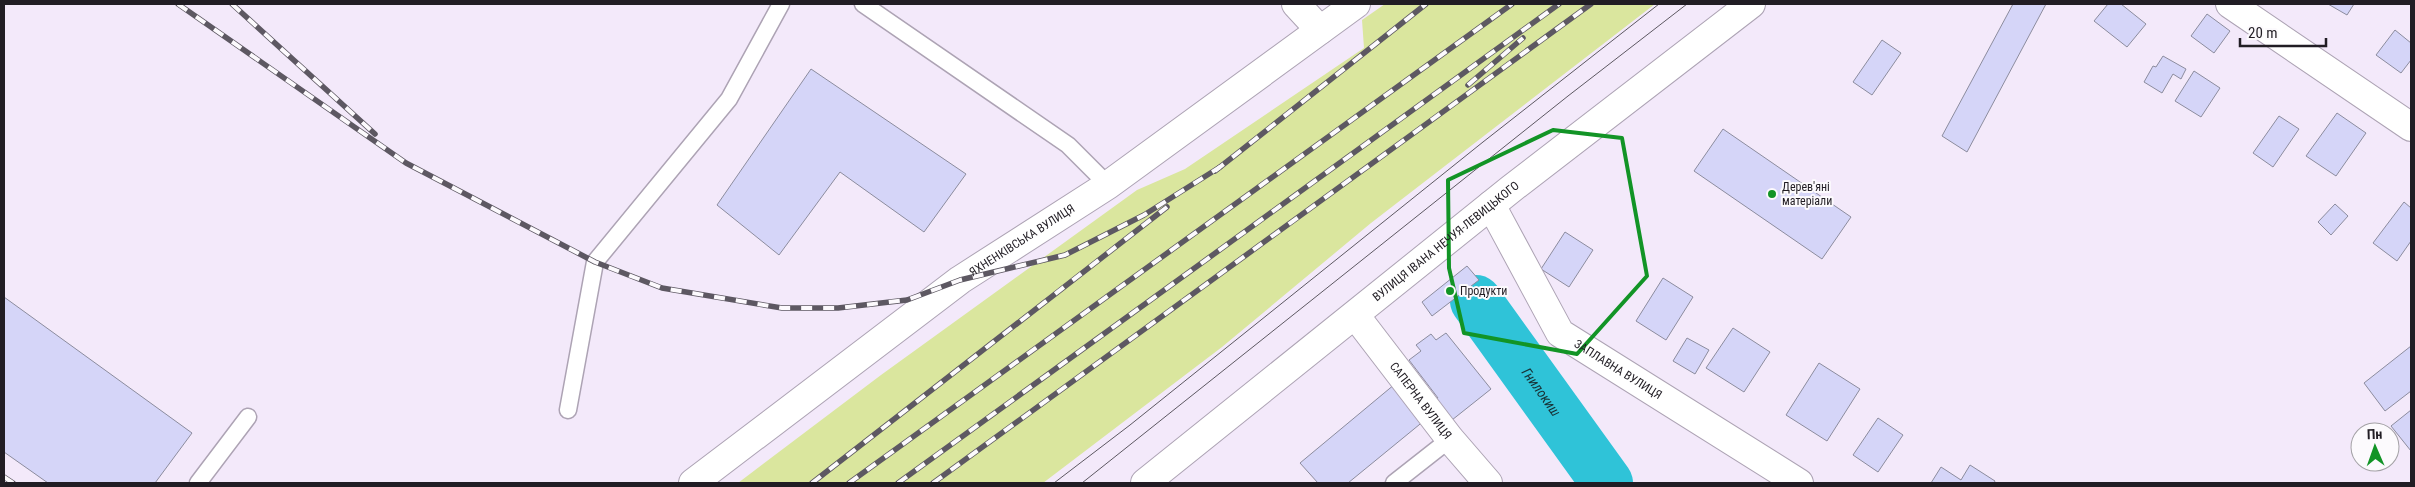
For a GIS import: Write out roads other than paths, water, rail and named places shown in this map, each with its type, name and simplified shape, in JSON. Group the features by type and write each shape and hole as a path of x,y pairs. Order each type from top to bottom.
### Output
{"main road":[{"path":"1296,4 1320,30"},
{"name":"ЯХНЕНКІВСЬКА ВУЛИЦЯ","path":"693,483 960,280 1108,185 1356,4"},
{"name":"ВУЛИЦЯ ІВАНА НЕЧУЯ-ЛЕВИЦЬКОГО","path":"1145,483 1491,204 1751,4"},
{"path":"2230,4 2411,127"},
{"name":"ЗАПЛАВНА ВУЛИЦЯ","path":"1491,204 1560,333 1799,483"},
{"name":"САПЕРНА ВУЛИЦЯ","path":"1355,315 1450,439 1488,483"}],"lane":[{"path":"568,410 595,262 730,99 781,4"},
{"path":"863,4 1068,144 1108,185"},
{"path":"198,483 248,417"},
{"path":"1394,483 1450,439"}],"waterway":[{"name":"Гнилокиш","path":"1476,301 1607,483"}],"tram line":[{"path":"1054,483 1130,425 1483,142 1659,4"},
{"path":"1082,483 1568,96 1687,4"}],"railway":[{"path":"178,4 406,163 595,262 662,288 782,308 838,308 907,300 960,280 1065,255 1144,215 1220,167"},
{"path":"232,4 375,134"},
{"path":"1215,171 1426,4"},
{"path":"849,483 1512,4"},
{"path":"898,483 1559,4"},
{"path":"933,483 1591,4"},
{"path":"1468,85 1523,38"},
{"path":"812,483 1167,207"},
{"path":"4,477 13,483"}],"place":[{"name":"Дерев'янi матерiали","path":"1772,194"},
{"name":"Продукти","path":"1450,291"}]}
